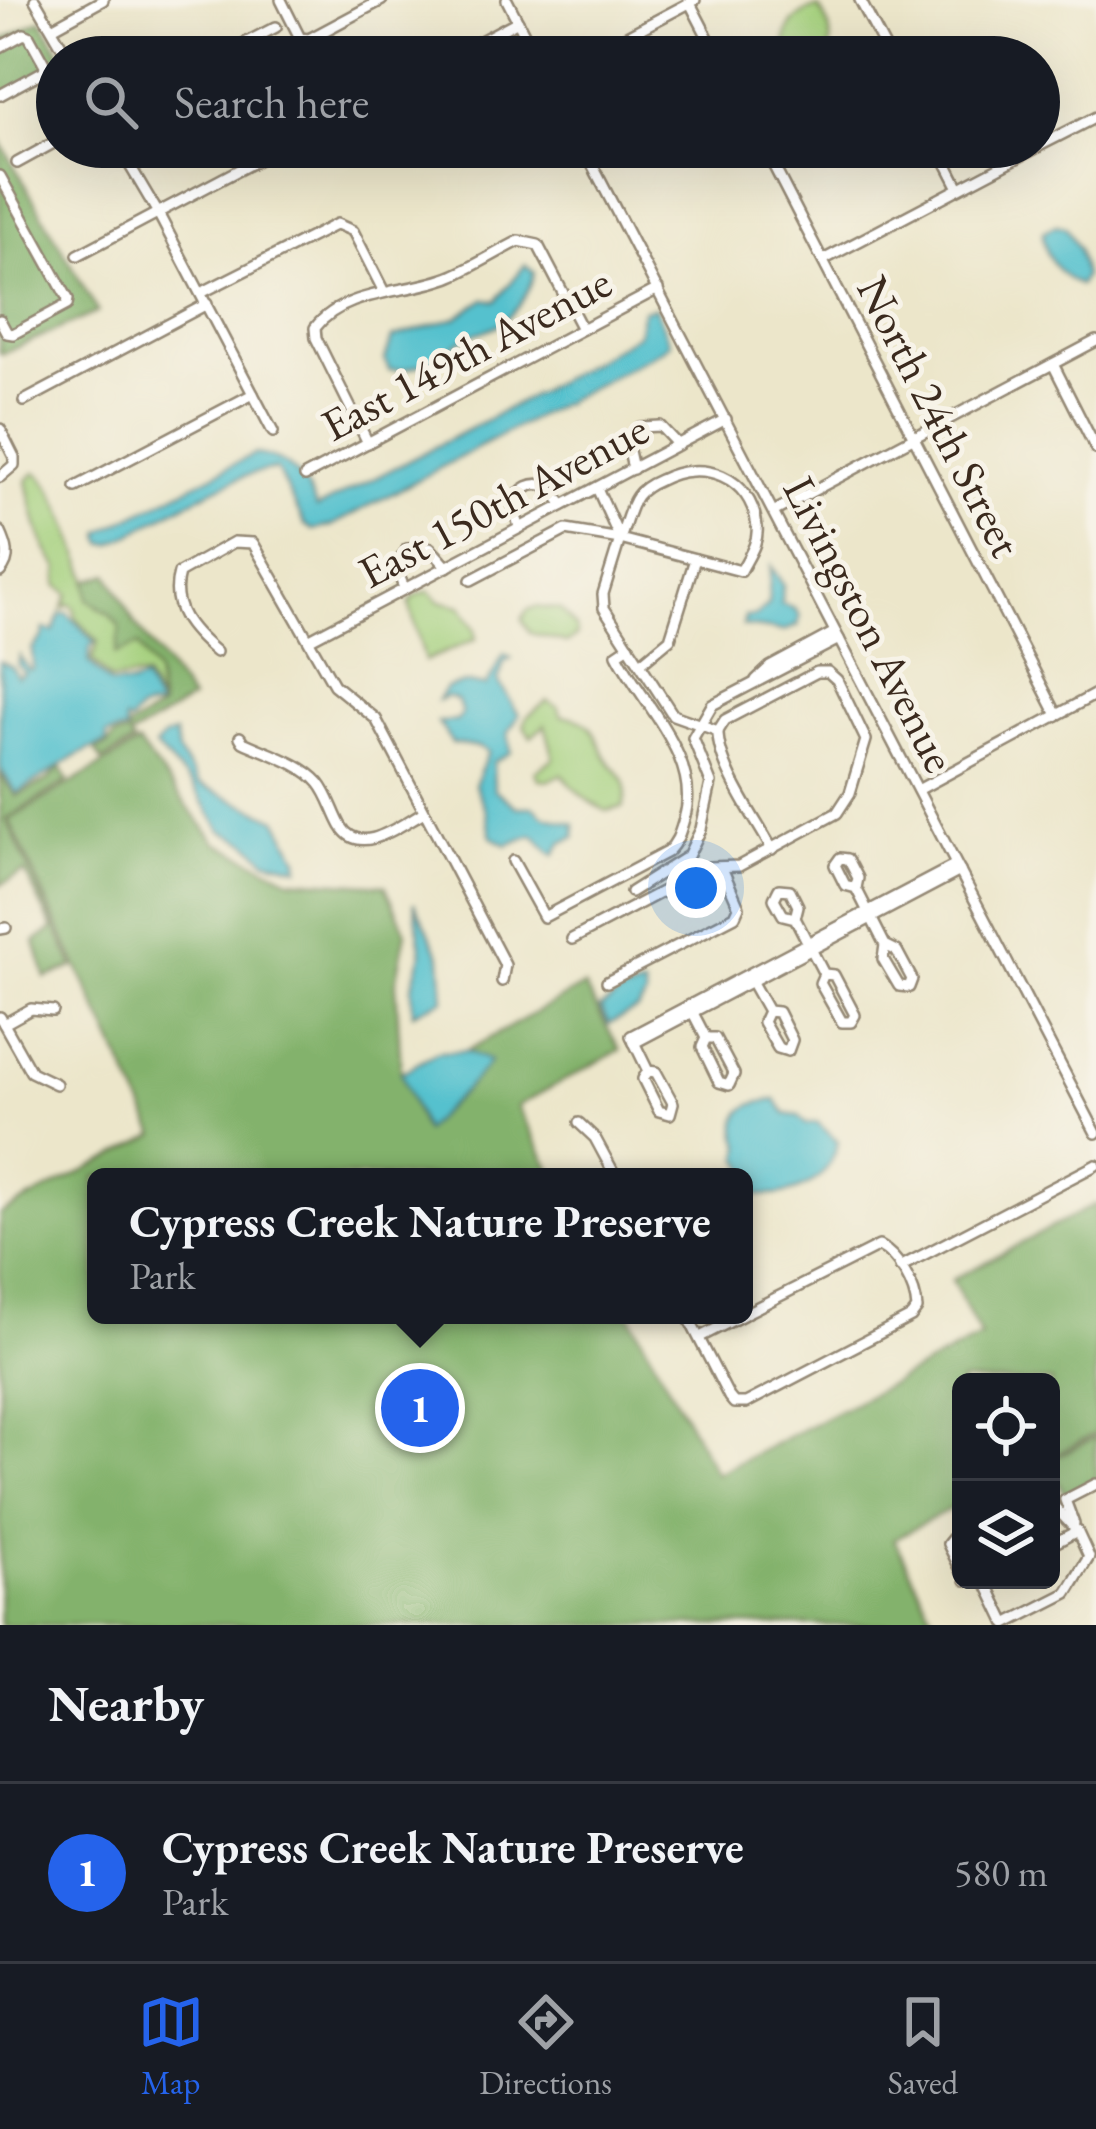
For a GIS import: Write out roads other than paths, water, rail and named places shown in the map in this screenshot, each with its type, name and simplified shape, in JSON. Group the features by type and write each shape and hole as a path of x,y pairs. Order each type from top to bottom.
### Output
{"street":[{"path":"35,0 56,36"},
{"path":"52,28 103,0"},
{"path":"280,0 299,36"},
{"path":"315,36 382,0"},
{"path":"860,0 879,36"},
{"path":"509,1 526,36"},
{"path":"627,36 693,2 708,36"},
{"path":"490,36 518,21"},
{"path":"259,36 276,27"},
{"path":"0,47 24,34 36,49"},
{"path":"0,94 36,75"},
{"path":"1060,136 1096,117"},
{"path":"17,163 36,153"},
{"path":"131,168 272,432"},
{"path":"78,255 242,168"},
{"name":"Livingston Avenue","path":"594,168 958,868 1091,1112 1096,1133"},
{"name":"North 24th Street","path":"775,168 1057,715"},
{"path":"948,168 958,188"},
{"path":"823,260 997,168"},
{"path":"0,176 68,299 67,305 13,334 7,333 0,320"},
{"path":"201,293 337,224 353,231 383,290"},
{"path":"368,443 315,328 322,319 383,290 433,283 519,241 529,241 538,245 582,328"},
{"name":"East 149th Avenue","path":"305,476 658,290"},
{"path":"25,400 207,304"},
{"path":"775,511 1096,340"},
{"path":"1053,364 1096,449"},
{"name":"East 149th Avenue","path":"76,487 253,394"},
{"name":"East 150th Avenue","path":"310,639 726,419"},
{"path":"633,469 627,442 640,427 661,426 678,445"},
{"path":"0,430 14,457 14,465 0,477"},
{"path":"470,580 566,530 620,539 741,571 755,544 757,526 744,491 721,473 693,467 654,483 637,496 620,539 603,594 604,608 673,715 718,731"},
{"path":"519,527 513,504 529,485 549,487 562,505"},
{"path":"597,488 620,539"},
{"path":"0,530 8,546 8,560 0,572"},
{"path":"216,652 198,637 176,605 179,573 233,542 253,543 334,685 376,719 505,965 502,981"},
{"path":"404,588 396,567 406,549 430,548 446,567"},
{"path":"641,663 670,639 695,559"},
{"path":"632,892 688,856 701,829 711,783 693,738 712,705 753,684 782,676 838,639"},
{"path":"513,861 544,916 624,876 676,843 691,796 684,766 617,654 629,646"},
{"path":"572,939 709,867 739,866 837,813 850,793 866,740 837,680 828,672 817,672 725,720 718,731 717,745 772,848"},
{"path":"918,790 1096,694"},
{"path":"240,737 320,784 344,832 356,840 369,841 424,812"},
{"path":"607,982 735,916 739,907 722,868"},
{"path":"648,1070 632,1039 958,868"},
{"path":"624,876 638,904"},
{"path":"856,888 886,945"},
{"path":"795,918 824,974 820,983 842,1022 851,1022 855,1015 834,975 824,974"},
{"path":"750,978 768,1011"},
{"path":"53,1011 31,1009 2,1020 31,1072 56,1084"},
{"path":"691,1009 706,1038"},
{"path":"706,1038 716,1038 734,1074 729,1084 719,1082 701,1047 706,1038"},
{"path":"579,1123 595,1138 611,1168"},
{"path":"900,1267 1096,1165"},
{"path":"692,1324 734,1403 746,1403 910,1317 917,1309 892,1253 879,1246 753,1310"},
{"path":"700,1337 725,1324"},
{"path":"989,1589 1006,1624 1066,1593 1089,1557 1065,1500 1096,1484"},
{"path":"1060,1513 1077,1532"},
{"path":"1060,1540 1077,1532"}],"water":[{"path":"1056,225 1065,227 1078,249 1084,276 1079,285 1059,271 1049,256 1043,232"},
{"path":"525,265 534,272 532,281 518,307 503,321 422,364 389,370 385,360 392,338 456,318 485,299 496,301"},
{"path":"655,307 670,343 661,350 331,526 313,530 305,525 277,470 218,487 112,544 104,544 101,538 102,532 254,454 276,459 293,471 317,508 599,358 638,334 643,310"},
{"path":"771,566 783,585 781,604 795,609 800,616 798,626 783,631 743,626 745,617 756,616 768,604"},
{"path":"67,613 95,642 89,662 110,684 144,680 158,707 139,712 130,723 125,721 126,731 107,735 106,743 16,793 0,768 0,661 12,667 17,677 24,673 18,665 20,656 33,669 32,649 44,629 54,632 60,614"},
{"path":"504,654 511,658 504,662 498,681 519,715 508,733 511,752 493,762 494,789 517,807 534,807 544,816 575,824 575,837 562,843 554,855 535,836 507,845 492,837 475,785 488,752 452,743 438,722 457,721 462,714 458,701 438,700 446,688 465,683 486,686"},
{"path":"175,734 178,753 199,784 277,819 299,867 267,860 247,842 221,830 194,787 155,747"},
{"path":"414,902 441,957 444,999 413,1013 412,987 422,954"},
{"path":"644,987 646,997 638,1009 609,1024 600,1008 623,993"},
{"path":"466,1051 490,1061 424,1131 401,1073 438,1052"},
{"path":"776,1100 786,1114 799,1116 806,1124 817,1122 838,1142 827,1168 808,1185 784,1194 756,1195 753,1168 746,1168 740,1158 737,1126 741,1112"}],"place":[{"name":"Cypress Creek Nature Preserve","path":"420,1408"}]}
